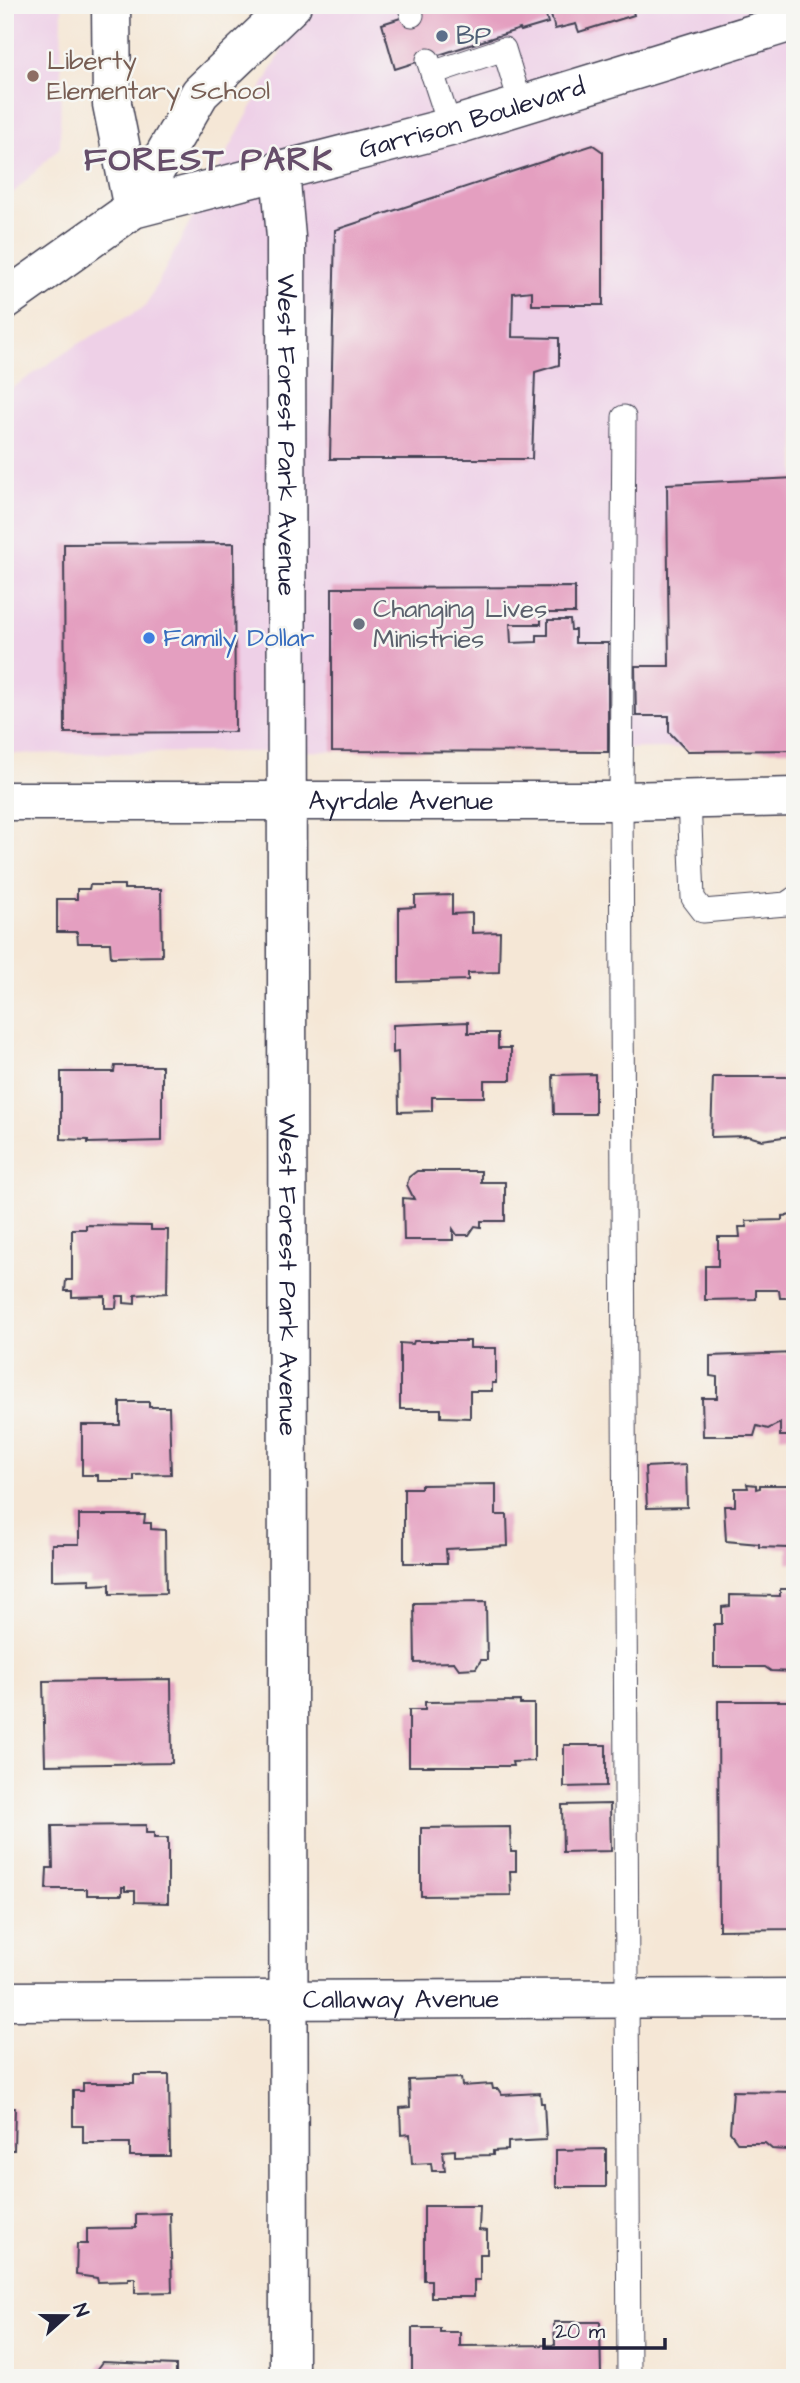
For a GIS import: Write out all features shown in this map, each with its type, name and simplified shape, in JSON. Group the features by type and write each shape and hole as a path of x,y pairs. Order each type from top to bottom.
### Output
{"street":[{"path":"111,5 111,104 133,209"},
{"path":"133,209 200,93 292,5"},
{"name":"Garrison Boulevard","path":"5,300 133,209 450,127 795,21"},
{"name":"West Forest Park Avenue","path":"281,171 286,237 289,2378"},
{"name":"Ayrdale Avenue","path":"5,801 621,801 795,797"},
{"name":"Callaway Avenue","path":"5,2001 795,1998"}],"lane":[{"path":"450,127 430,65 473,52 504,49 522,105"},
{"path":"624,417 621,801 629,2378"},
{"path":"689,799 693,898 703,911 786,904 795,898"}],"shaded area":[{"name":"Liberty Elementary School","path":"5,5 62,5 60,147 5,201"},
{"path":"306,5 795,5 795,747 5,754 5,393 78,344 145,307"}],"building":[{"name":"BP","path":"441,5 543,5 548,23 521,31 520,29 395,69 382,24"},
{"path":"548,5 638,6 632,8 634,15 579,32 576,24 555,29"},
{"path":"593,145 603,152 603,305 532,305 532,291 513,293 512,337 559,338 559,365 535,372 532,459 330,459 335,230"},
{"path":"795,478 795,750 687,751 669,732 669,716 636,716 635,666 669,666 667,484"},
{"name":"Family Dollar","path":"234,543 235,732 65,733 64,544"},
{"path":"575,587 575,613 541,613 541,624 510,624 511,643 537,642 537,635 548,635 548,620 570,620 571,630 575,630 575,643 608,643 608,752 332,751 332,588"},
{"path":"90,885 161,889 162,956 111,957 110,943 78,943 77,932 57,932 57,899 77,899 77,889 89,889"},
{"path":"452,895 452,914 472,913 472,933 500,932 499,972 468,973 468,980 399,982 399,908 415,907 415,896"},
{"path":"468,1022 468,1033 498,1033 498,1048 511,1048 511,1080 484,1080 484,1097 432,1097 432,1111 399,1112 398,1052 393,1053 393,1025"},
{"path":"115,1066 162,1066 162,1141 88,1143 88,1140 61,1139 61,1072 114,1072"},
{"path":"595,1074 595,1114 554,1114 553,1075"},
{"path":"713,1077 795,1077 795,1151 791,1151 790,1136 762,1140 748,1136 711,1137"},
{"path":"417,1171 481,1171 481,1182 505,1182 505,1221 481,1221 481,1227 475,1226 469,1235 457,1235 453,1229 453,1240 404,1240 403,1198 414,1199 407,1185 409,1177"},
{"path":"795,1215 795,1298 780,1298 779,1290 756,1290 756,1299 705,1300 705,1266 718,1266 718,1237 740,1237 739,1227 747,1227 746,1221 782,1220 782,1216"},
{"path":"86,1225 151,1226 151,1230 168,1230 167,1293 135,1295 135,1304 124,1303 124,1296 117,1296 116,1308 105,1308 105,1296 72,1297 72,1291 65,1291 66,1280 72,1280 72,1229 86,1229"},
{"path":"414,1341 470,1341 470,1348 496,1348 496,1383 492,1383 492,1391 470,1391 470,1418 441,1417 441,1409 400,1409 400,1343 413,1344"},
{"path":"795,1353 795,1436 780,1436 780,1423 768,1429 757,1426 754,1436 703,1436 702,1398 717,1398 717,1377 710,1376 710,1356"},
{"path":"120,1402 149,1402 149,1407 169,1407 171,1474 134,1475 134,1481 98,1481 98,1475 82,1475 82,1425 120,1425"},
{"path":"686,1465 687,1507 647,1508 645,1467"},
{"path":"790,1480 795,1480 795,1563 788,1563 788,1548 759,1547 759,1544 726,1541 724,1506 735,1506 735,1488 748,1488 747,1484 756,1485 756,1489 760,1488 760,1485 790,1485"},
{"path":"496,1484 496,1515 507,1515 508,1546 446,1549 447,1563 404,1563 404,1488 421,1488 421,1485"},
{"path":"79,1515 145,1515 144,1523 151,1523 151,1529 165,1530 166,1593 110,1594 110,1584 90,1585 90,1579 52,1580 52,1544 79,1544"},
{"path":"780,1589 795,1589 795,1672 771,1671 765,1667 714,1667 714,1624 722,1624 722,1607 730,1606 730,1595 780,1596"},
{"path":"486,1602 487,1660 481,1660 476,1668 459,1669 454,1662 415,1663 414,1603"},
{"path":"171,1679 172,1763 45,1765 43,1681"},
{"path":"520,1701 520,1704 534,1704 534,1761 512,1762 513,1766 409,1766 409,1710 425,1710 425,1702"},
{"path":"718,1701 795,1701 795,1929 719,1930"},
{"path":"564,1745 606,1745 606,1786 564,1787"},
{"path":"610,1804 611,1851 563,1852 562,1805"},
{"path":"146,1825 146,1833 154,1833 154,1838 168,1838 168,1903 135,1902 135,1891 125,1891 125,1887 122,1887 122,1895 87,1895 87,1889 46,1889 47,1868 53,1868 52,1826"},
{"path":"510,1827 511,1852 516,1852 516,1871 510,1871 511,1895 421,1896 421,1828"},
{"path":"134,2075 169,2075 170,2156 130,2156 130,2143 83,2143 83,2126 73,2126 73,2091 83,2091 83,2083 134,2083"},
{"path":"461,2078 462,2086 492,2084 493,2089 498,2089 502,2095 540,2093 541,2103 544,2103 546,2140 508,2142 508,2150 493,2151 493,2155 455,2156 455,2150 443,2151 445,2171 432,2171 431,2163 412,2164 410,2134 401,2135 400,2108 410,2107 409,2080"},
{"path":"733,2091 795,2092 795,2146 787,2150 772,2149 765,2143 738,2143 730,2132"},
{"path":"15,2108 14,2150 5,2150 5,2109"},
{"path":"606,2149 606,2187 556,2187 556,2150"},
{"path":"424,2206 480,2206 479,2230 487,2231 487,2254 480,2254 480,2280 474,2280 474,2297 431,2297 431,2280 424,2280"},
{"path":"170,2213 172,2292 135,2293 135,2278 128,2278 128,2281 98,2282 97,2278 76,2275 77,2244 87,2244 87,2229 136,2228 136,2214"},
{"path":"554,2322 600,2322 601,2378 412,2378 412,2328 440,2328 440,2332 460,2332 460,2346 555,2345"},
{"path":"102,2362 176,2365 176,2378 96,2378 96,2370"}],"place":[{"name":"BP","path":"442,36"},
{"name":"Liberty Elementary School","path":"33,76"},
{"name":"Changing Lives Ministries","path":"359,624"},
{"name":"Family Dollar","path":"149,638"}],"district":[{"name":"FOREST PARK","path":"209,160"}]}
